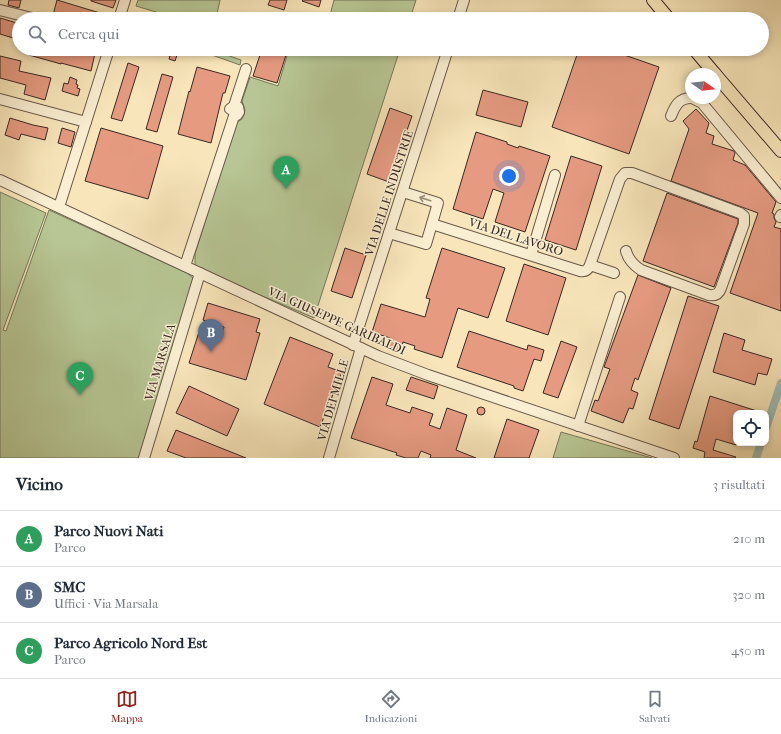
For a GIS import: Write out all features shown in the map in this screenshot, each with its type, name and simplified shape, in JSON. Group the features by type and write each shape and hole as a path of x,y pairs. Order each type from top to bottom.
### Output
{"main road":[{"path":"653,0 663,12"},
{"path":"700,56 710,68"},
{"path":"721,81 781,150"}],"street":[{"path":"120,12 124,0"},
{"path":"460,12 464,0"},
{"path":"0,10 12,13"},
{"path":"59,207 107,56"},
{"name":"VIA DELLE INDUSTRIE","path":"357,347 389,233 446,56"},
{"path":"185,266 246,69"},
{"path":"0,99 86,122"},
{"path":"671,116 679,101 685,99"},
{"path":"703,104 781,198"},
{"path":"614,273 590,265 620,179 625,173 632,173 740,213 744,216 745,222 721,288 719,293 714,295 709,295 642,270 628,257 626,251"},
{"path":"531,255 555,175"},
{"name":"VIA GIUSEPPE GARIBALDI","path":"0,180 357,347 421,372 674,458"},
{"path":"389,233 426,244 438,203 403,192"},
{"name":"VIA DEL LAVORO","path":"432,224 580,271 586,270 590,265"},
{"name":"VIA MARSALA","path":"144,458 200,273"},
{"path":"578,426 620,298"},
{"name":"VIA DEI MILLE","path":"330,458 357,347"}],"green space":[{"path":"138,0 220,0 217,12 156,12 136,6"},
{"path":"334,0 416,0 412,12 331,12"},
{"path":"215,56 230,56 241,60 240,65"},
{"path":"287,56 398,56 314,318 199,269 195,265 195,254 236,123 242,119 244,115 245,110 242,101 250,77 278,86"},
{"path":"0,192 46,213 3,330 6,331 49,210 187,273 193,278 195,283 140,458 0,458"},
{"path":"561,432 652,458 553,458"}],"building":[{"path":"9,0 21,0 19,8 8,5"},
{"path":"57,0 97,12 54,12"},
{"path":"91,0 116,0 113,8"},
{"path":"270,0 287,0 284,10 268,5"},
{"path":"321,0 319,7 302,1"},
{"path":"0,18 12,22 12,38 0,34"},
{"path":"0,56 21,61 19,71 51,78 45,100 24,94 26,85 0,78"},
{"path":"33,56 94,56 91,71"},
{"path":"170,56 177,56 175,61 169,59"},
{"path":"260,56 286,56 277,83 253,76"},
{"path":"577,56 627,56 659,67 629,154 552,127"},
{"path":"128,63 139,67 122,121 111,118"},
{"path":"197,67 230,76 225,93 223,93 211,143 178,134"},
{"path":"162,74 173,77 157,132 146,129"},
{"path":"70,77 77,80 77,88 80,89 78,96 62,91 64,83 68,84"},
{"path":"483,90 528,102 521,127 476,115"},
{"path":"390,108 412,116 389,182 367,174"},
{"path":"696,109 709,123 706,133 714,136 712,144 734,151 735,153 733,160 745,165 776,202 772,213 774,214 776,222 774,227 781,229 781,311 730,293 758,213 671,181 689,129 683,121"},
{"path":"10,118 48,128 45,140 21,134 19,140 5,135"},
{"path":"62,128 75,132 71,147 58,143"},
{"path":"101,128 163,146 148,199 85,181"},
{"path":"476,132 507,142 507,144 518,148 519,146 550,156 525,232 495,222 504,193 493,189 483,219 453,209"},
{"path":"571,156 602,166 576,250 545,240"},
{"path":"667,193 738,219 738,223 714,287 643,261"},
{"path":"345,248 366,255 352,298 331,291"},
{"path":"442,248 505,268 488,318 458,308 442,358 414,349 415,346 403,342 401,351 387,347 390,338 372,332 381,304 425,317 430,299 426,298"},
{"path":"524,264 566,278 548,335 506,321"},
{"path":"638,275 671,288 638,380 635,378 631,390 638,393 633,409 629,408 623,423 591,411 595,400 598,401 610,369 604,367"},
{"path":"688,296 719,306 679,429 649,419"},
{"path":"208,303 260,319 256,332 260,333 246,380 189,363 199,332 221,338 224,327 203,320"},
{"path":"469,331 527,350 528,345 544,350 541,361 534,359 523,391 514,388 514,386 457,367"},
{"path":"724,333 745,340 742,350 772,359 767,375 758,373 755,385 713,372"},
{"path":"290,337 333,354 328,367 342,372 320,427 264,404"},
{"path":"561,341 577,347 558,398 543,393"},
{"path":"372,377 393,384 386,405 410,413 412,407 433,414 429,425 440,429 447,408 467,415 456,450 476,458 430,458 431,455 421,451 418,458 406,458 396,455 397,453 351,438"},
{"path":"411,377 438,386 434,399 406,390"},
{"path":"189,386 239,409 227,436 176,413"},
{"path":"710,396 754,410 733,410 733,444 716,439 713,450 736,457 735,458 704,458 705,452 693,448 695,441 697,442"},
{"path":"481,407 484,408 484,414 481,415 478,414 477,411 478,408"},
{"path":"507,419 539,430 529,458 494,458"},
{"path":"176,430 246,458 186,458 167,451"}],"waterway":[{"path":"769,419 781,383"},
{"path":"756,458 760,446"}],"place":[{"name":"Parco Nuovi Nati","path":"286,189"},
{"name":"SMC","path":"211,352"},
{"name":"Parco Agricolo Nord Est","path":"80,395"}]}
